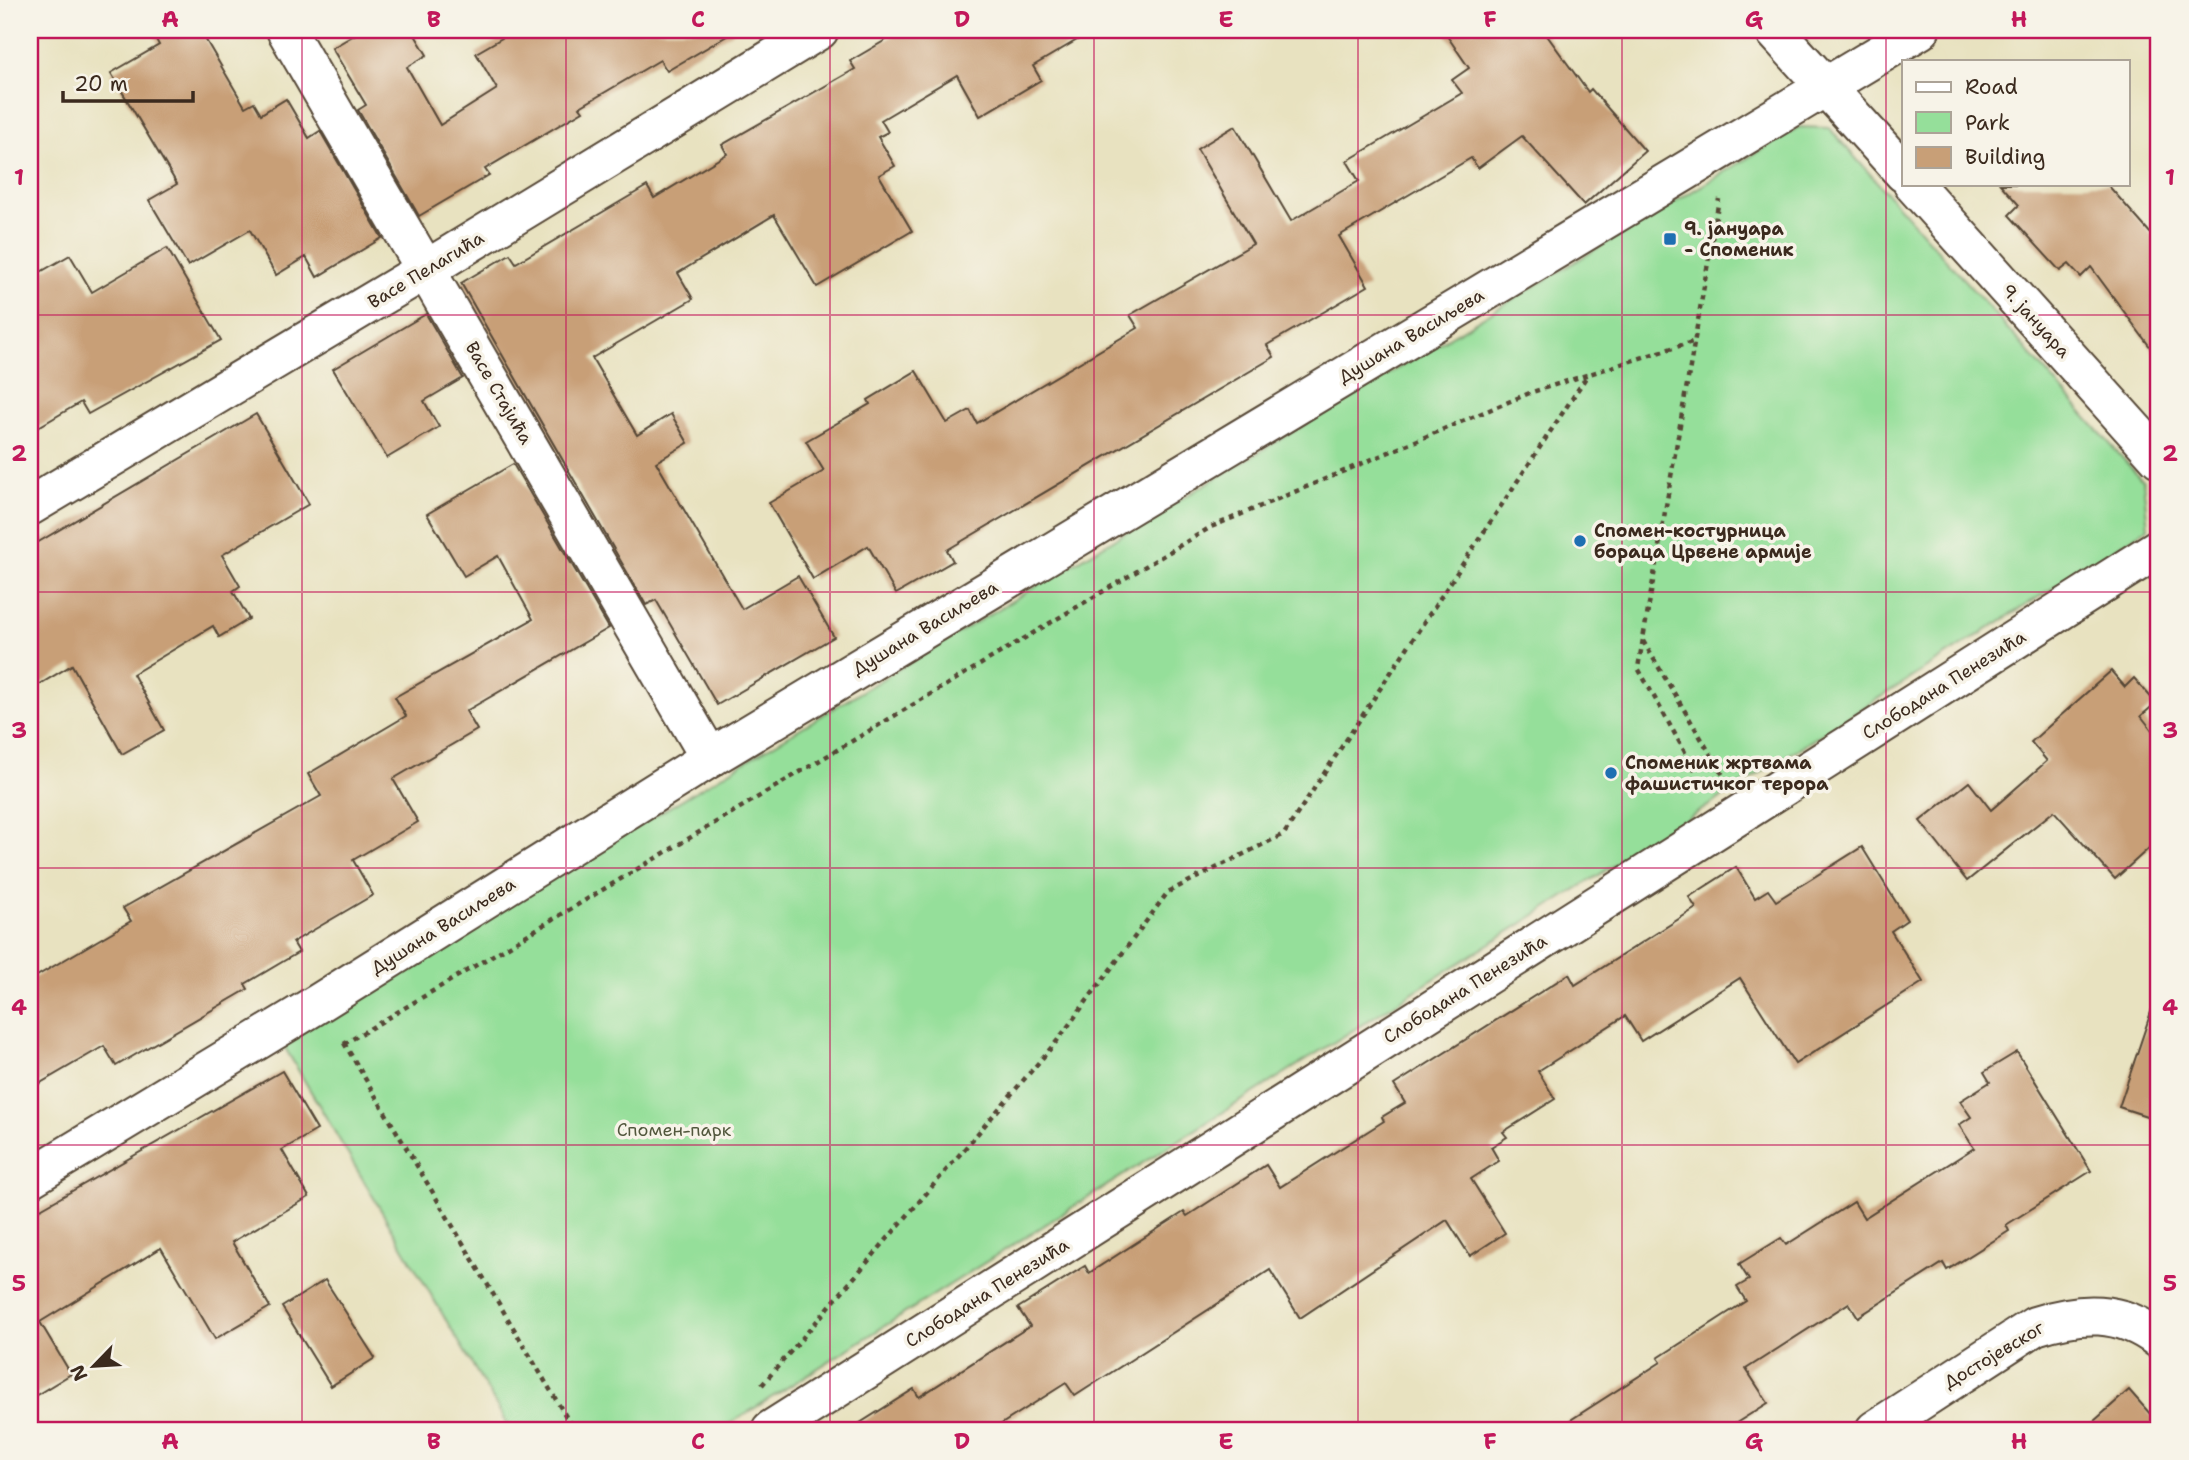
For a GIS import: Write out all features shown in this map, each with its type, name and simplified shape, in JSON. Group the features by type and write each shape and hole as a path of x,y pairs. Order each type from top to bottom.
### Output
{"street":[{"name":"Васе Стајића","path":"286,30 428,269 710,758"},
{"name":"Васе Пелагића","path":"30,506 428,269 819,30"},
{"path":"1774,30 1902,171"},
{"name":"Душана Васиљева","path":"30,1178 319,1003 710,758 1920,30"},
{"name":"9. јануара","path":"1915,186 2159,458"},
{"name":"Слободана Пенезића","path":"771,1430 2159,548"},
{"name":"Достојевског","path":"1875,1430 2035,1326 2065,1316 2093,1313 2126,1319 2159,1339"}],"path":[{"path":"1695,770 1638,668 1727,146"},
{"path":"344,1044 1211,527 1532,392 1695,341"},
{"path":"755,1396 770,1373 1058,1041 1168,892 1284,834 1587,375"},
{"path":"1643,640 1745,812"},
{"path":"319,1003 574,1430"}],"green space":[{"name":"Спомен-парк","path":"1799,127 1829,128 2143,481 2148,528 720,1430 511,1430 281,1041"}],"building":[{"path":"151,30 200,30 245,107 254,102 261,114 286,99 309,138 320,131 382,238 317,277 306,257 276,275 250,230 188,266 149,200 177,184 111,73 159,45"},
{"path":"363,30 412,30 427,55 407,67 440,125 497,89 476,53 516,30 737,30 667,71 660,60 580,107 583,111 485,169 489,175 419,216 358,110 366,105 332,48"},
{"path":"903,30 1094,30 1033,66 1041,80 980,116 957,75 881,120 888,132 878,137 895,166 879,175 912,231 817,287 774,215 678,273 693,299 592,358 637,435 671,414 688,443 656,462 742,609 798,576 834,637 717,705 656,600 646,605 461,283 510,254 516,263 647,186 654,198 727,154 722,145 855,69 850,61"},
{"path":"1443,30 1543,30 1588,92 1591,89 1645,151 1584,205 1522,136 1478,168 1471,158 1339,236 1368,286 1267,345 1274,357 947,550 953,561 896,594 868,546 813,579 769,503 824,471 806,441 870,404 868,400 916,371 947,423 970,410 977,423 1138,328 1130,315 1253,244 1197,149 1235,126 1291,221 1359,181 1347,161 1462,93 1452,80 1469,68"},
{"path":"2002,186 2109,186 2159,243 2159,359 2091,267 2081,277 2069,264 2060,271 2009,215 2019,205"},
{"path":"167,248 221,340 88,414 81,402 30,432 30,278 70,255 92,292"},
{"path":"426,314 463,378 424,401 439,427 387,458 333,369"},
{"path":"256,414 309,504 222,555 240,586 233,591 249,619 219,637 213,626 133,674 164,730 122,754 72,665 30,690 30,547"},
{"path":"513,464 609,628 466,711 477,730 393,779 418,822 353,860 373,895 293,942 299,952 245,984 248,989 116,1066 104,1046 30,1089 30,980 131,921 123,908 321,796 308,774 406,716 395,697 533,619 498,556 464,576 427,514"},
{"path":"2111,671 2125,687 2134,678 2156,703 2141,716 2159,739 2159,839 2115,879 2054,811 1967,881 1920,821 1969,782 1991,810 2047,761 2031,742"},
{"path":"1862,847 1907,920 1891,931 1923,982 1795,1064 1740,978 1641,1041 1625,1016 1538,1071 1555,1099 1503,1132 1507,1137 1491,1147 1499,1161 1471,1179 1505,1233 1470,1256 1447,1220 1300,1318 1270,1270 1075,1396 1066,1383 992,1430 849,1430 914,1389 919,1397 1030,1326 1018,1308 1085,1266 1089,1273 1184,1212 1187,1216 1266,1165 1280,1187 1384,1121 1382,1117 1405,1103 1394,1085 1569,974 1575,985 1696,908 1689,897 1736,867 1755,898 1768,890 1776,901"},
{"path":"2153,1006 2159,1007 2159,1120 2119,1107"},
{"path":"2017,1052 2091,1171 2006,1225 2009,1231 1947,1270 1943,1263 1858,1317 1849,1303 1746,1369 1768,1403 1725,1430 1555,1430 1661,1362 1658,1358 1746,1301 1737,1287 1749,1280 1739,1264 1781,1238 1786,1245 1854,1202 1864,1218 1974,1148 1959,1125 1971,1117 1960,1101 1990,1082 1984,1072"},
{"path":"282,1071 317,1130 282,1150 309,1197 232,1242 270,1307 215,1339 161,1248 40,1322 71,1374 30,1399 30,1215"},
{"path":"325,1280 375,1358 331,1386 282,1307"},
{"path":"2129,1390 2159,1424 2159,1430 2084,1430"}],"place":[{"name":"9. јануара - Споменик","path":"1670,239"},
{"name":"Спомен-костурница бораца Црвене армије","path":"1580,541"},
{"name":"Споменик жртвама фашистичког терора","path":"1611,773"}]}
